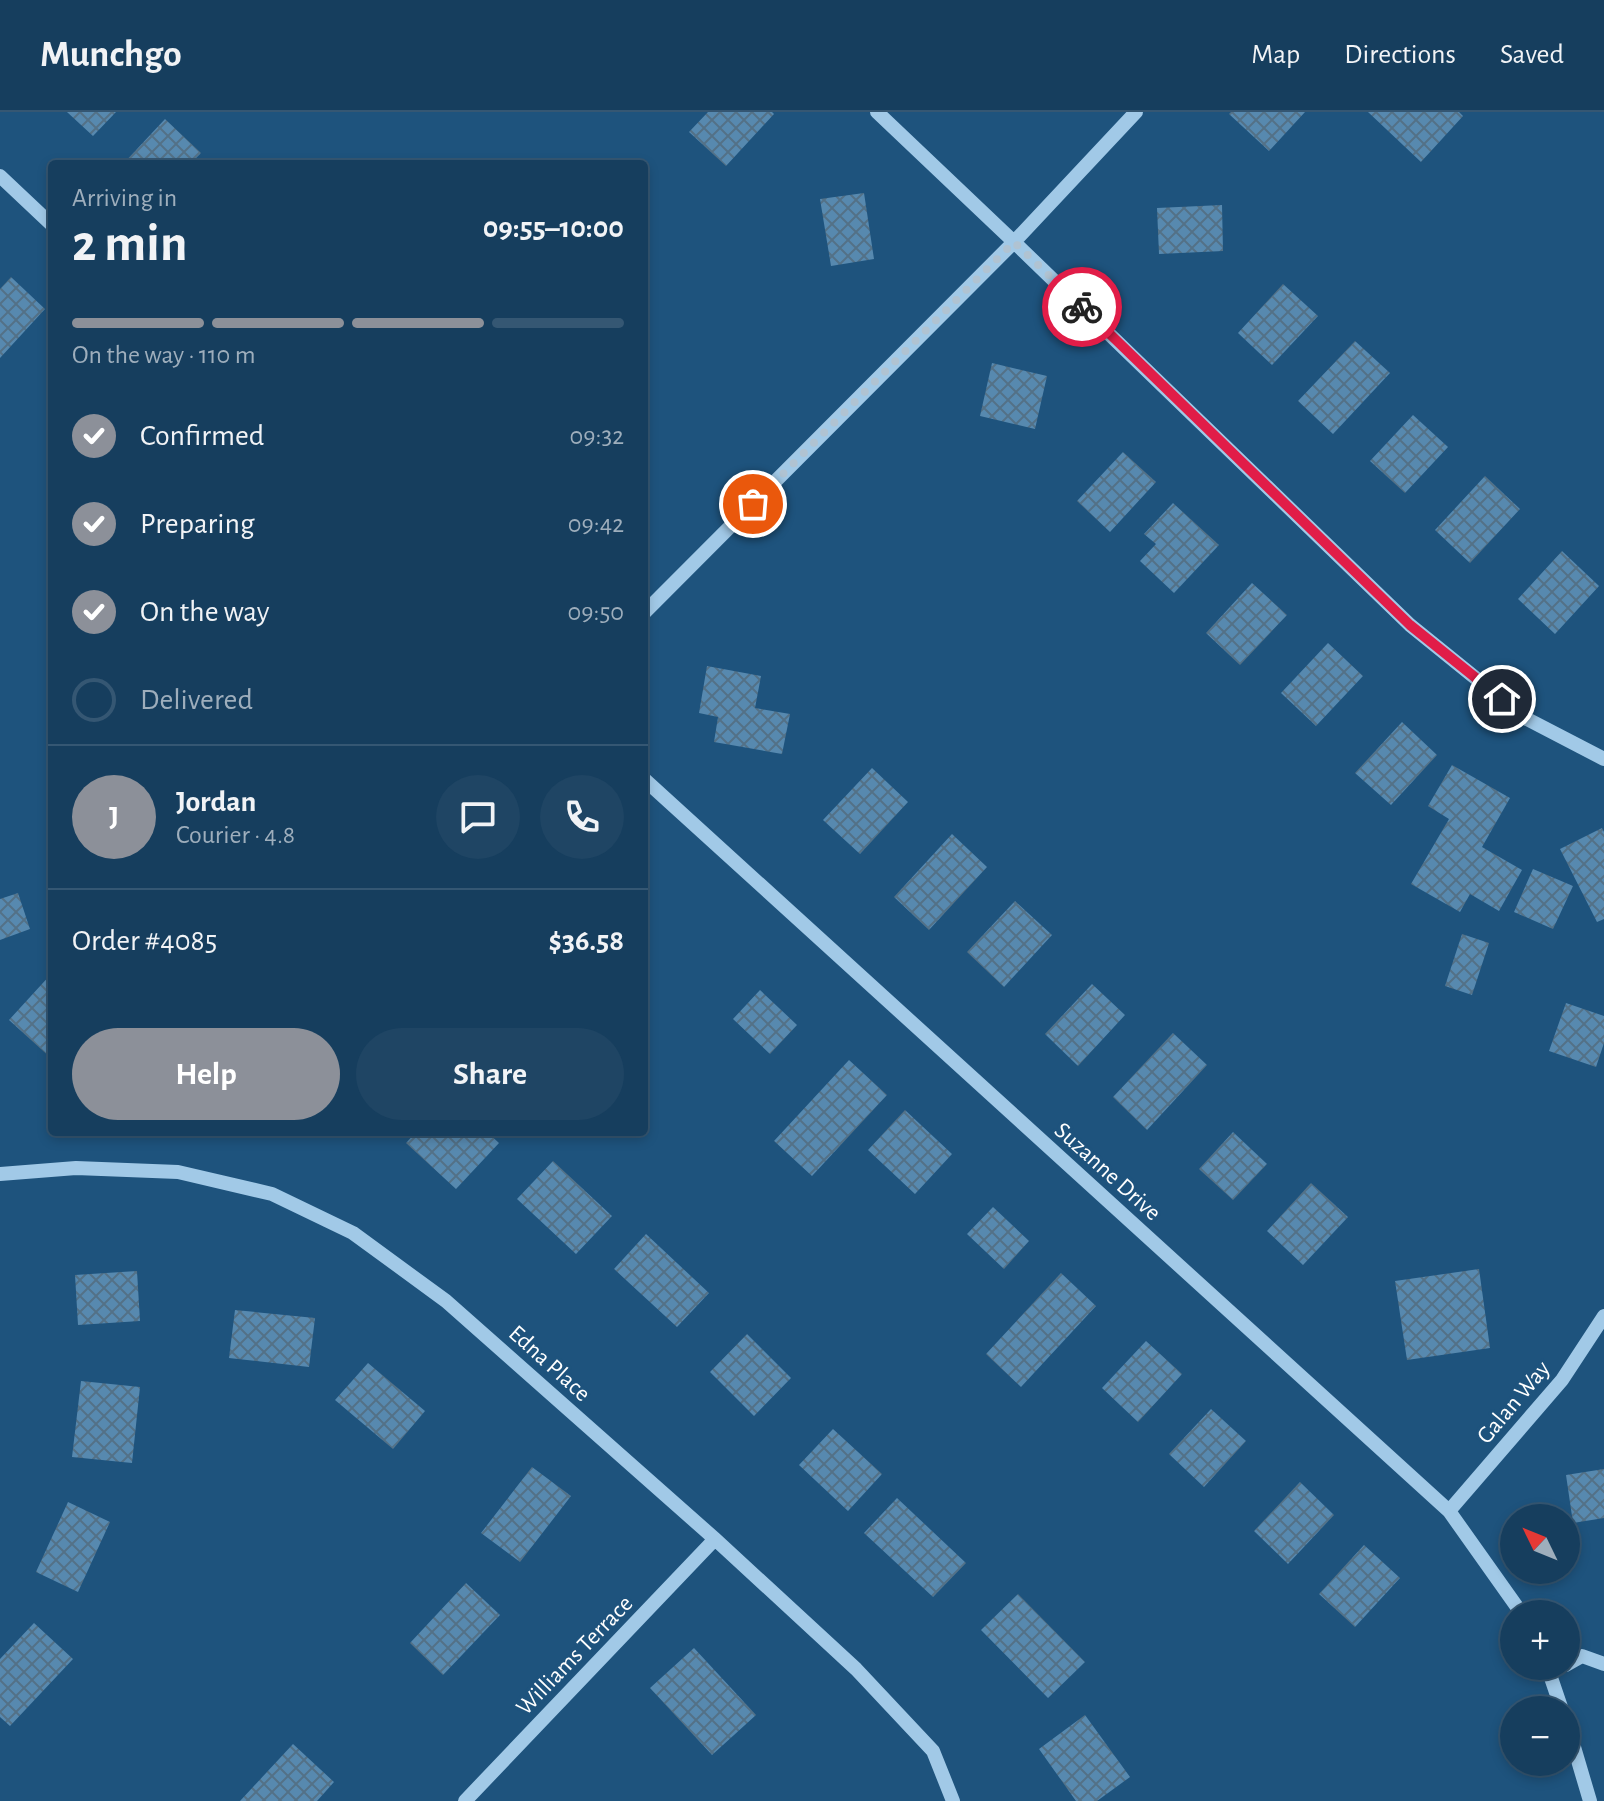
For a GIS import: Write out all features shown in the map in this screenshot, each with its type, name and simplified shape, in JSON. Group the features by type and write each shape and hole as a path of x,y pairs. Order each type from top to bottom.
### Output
{"street":[{"path":"877,112 1410,625 1525,718 1604,759"},
{"path":"648,609 1014,242 1136,112"},
{"path":"0,176 48,221"},
{"name":"Suzanne Drive","path":"648,783 1449,1511 1512,1600"},
{"name":"Edna Place","path":"0,1174 76,1168 178,1172 272,1194 353,1233 446,1301 715,1539 856,1669 933,1751 953,1801"},
{"name":"Galan Way","path":"1449,1511 1562,1380 1604,1316"},
{"name":"Williams Terrace","path":"465,1801 715,1539"},
{"path":"1580,1657 1604,1664"},
{"path":"1580,1767 1590,1801"}],"building":[{"path":"67,112 116,112 93,136"},
{"path":"708,112 774,114 726,166 689,132"},
{"path":"1305,112 1269,151 1229,114"},
{"path":"1368,112 1459,112 1463,116 1421,162"},
{"path":"165,119 201,153 194,160 127,160"},
{"path":"864,193 874,259 831,266 820,199"},
{"path":"1222,205 1223,251 1159,254 1157,208"},
{"path":"11,277 45,309 0,358 0,289"},
{"path":"1283,284 1318,316 1272,365 1238,333"},
{"path":"1355,341 1390,373 1333,434 1298,401"},
{"path":"992,363 1047,376 1035,429 980,416"},
{"path":"1413,415 1448,447 1405,493 1370,461"},
{"path":"1123,452 1156,482 1110,532 1077,501"},
{"path":"1485,476 1520,509 1470,563 1435,530"},
{"path":"1173,503 1219,545 1174,593 1140,561 1156,544 1144,534"},
{"path":"1562,551 1599,586 1555,634 1518,599"},
{"path":"1252,583 1287,615 1240,665 1206,633"},
{"path":"1328,643 1363,676 1316,726 1281,693"},
{"path":"707,666 761,676 755,708 790,714 782,754 714,742 718,717 699,713"},
{"path":"1402,722 1437,755 1391,805 1355,773"},
{"path":"1452,765 1510,798 1482,847 1522,870 1499,911 1470,894 1460,912 1411,884 1449,819 1428,806"},
{"path":"872,768 908,802 860,854 823,820"},
{"path":"1602,828 1604,919 1597,922 1560,849"},
{"path":"952,834 987,867 929,930 894,897"},
{"path":"1533,869 1573,886 1553,929 1514,912"},
{"path":"18,893 30,929 0,940 0,899"},
{"path":"1015,901 1052,935 1004,987 967,952"},
{"path":"1462,934 1489,943 1472,995 1445,986"},
{"path":"48,977 48,1055 9,1020"},
{"path":"1092,984 1125,1015 1078,1066 1045,1034"},
{"path":"760,990 797,1025 770,1054 733,1019"},
{"path":"1566,1003 1604,1016 1604,1043 1596,1067 1549,1051"},
{"path":"1173,1033 1207,1065 1147,1130 1113,1097"},
{"path":"849,1060 887,1095 812,1176 774,1141"},
{"path":"905,1110 952,1154 915,1194 868,1150"},
{"path":"1233,1132 1267,1164 1233,1200 1199,1169"},
{"path":"412,1136 491,1136 499,1143 456,1189 406,1143"},
{"path":"553,1161 612,1216 576,1254 517,1199"},
{"path":"1311,1183 1348,1217 1303,1265 1267,1231"},
{"path":"993,1207 1029,1241 1004,1269 967,1234"},
{"path":"646,1234 709,1293 677,1327 614,1269"},
{"path":"1479,1269 1490,1348 1407,1360 1395,1281"},
{"path":"137,1271 140,1321 78,1325 75,1275"},
{"path":"1061,1273 1096,1306 1021,1387 986,1354"},
{"path":"235,1310 315,1318 309,1367 229,1358"},
{"path":"747,1334 791,1378 754,1416 710,1372"},
{"path":"1146,1341 1182,1374 1138,1422 1102,1388"},
{"path":"368,1363 425,1411 393,1449 335,1400"},
{"path":"81,1381 140,1387 132,1463 72,1457"},
{"path":"1211,1409 1246,1441 1204,1487 1169,1454"},
{"path":"833,1429 882,1474 848,1511 799,1465"},
{"path":"532,1467 571,1496 520,1562 481,1533"},
{"path":"1604,1469 1604,1518 1580,1522 1580,1504 1570,1504 1566,1475"},
{"path":"1300,1482 1334,1515 1288,1564 1254,1531"},
{"path":"897,1498 966,1563 933,1597 864,1533"},
{"path":"68,1502 110,1522 78,1592 36,1572"},
{"path":"1364,1545 1400,1578 1355,1627 1319,1594"},
{"path":"466,1583 500,1615 443,1675 410,1643"},
{"path":"1018,1594 1085,1662 1048,1698 981,1630"},
{"path":"34,1623 73,1659 10,1726 0,1717 0,1659"},
{"path":"694,1648 756,1715 712,1755 650,1688"},
{"path":"1085,1715 1130,1777 1097,1801 1076,1801 1039,1749"},
{"path":"293,1744 334,1782 317,1801 240,1801"}],"way so far":[{"path":"753,504 1014,242 1082,307"}],"route":[{"path":"1082,307 1410,625 1502,699"}]}
